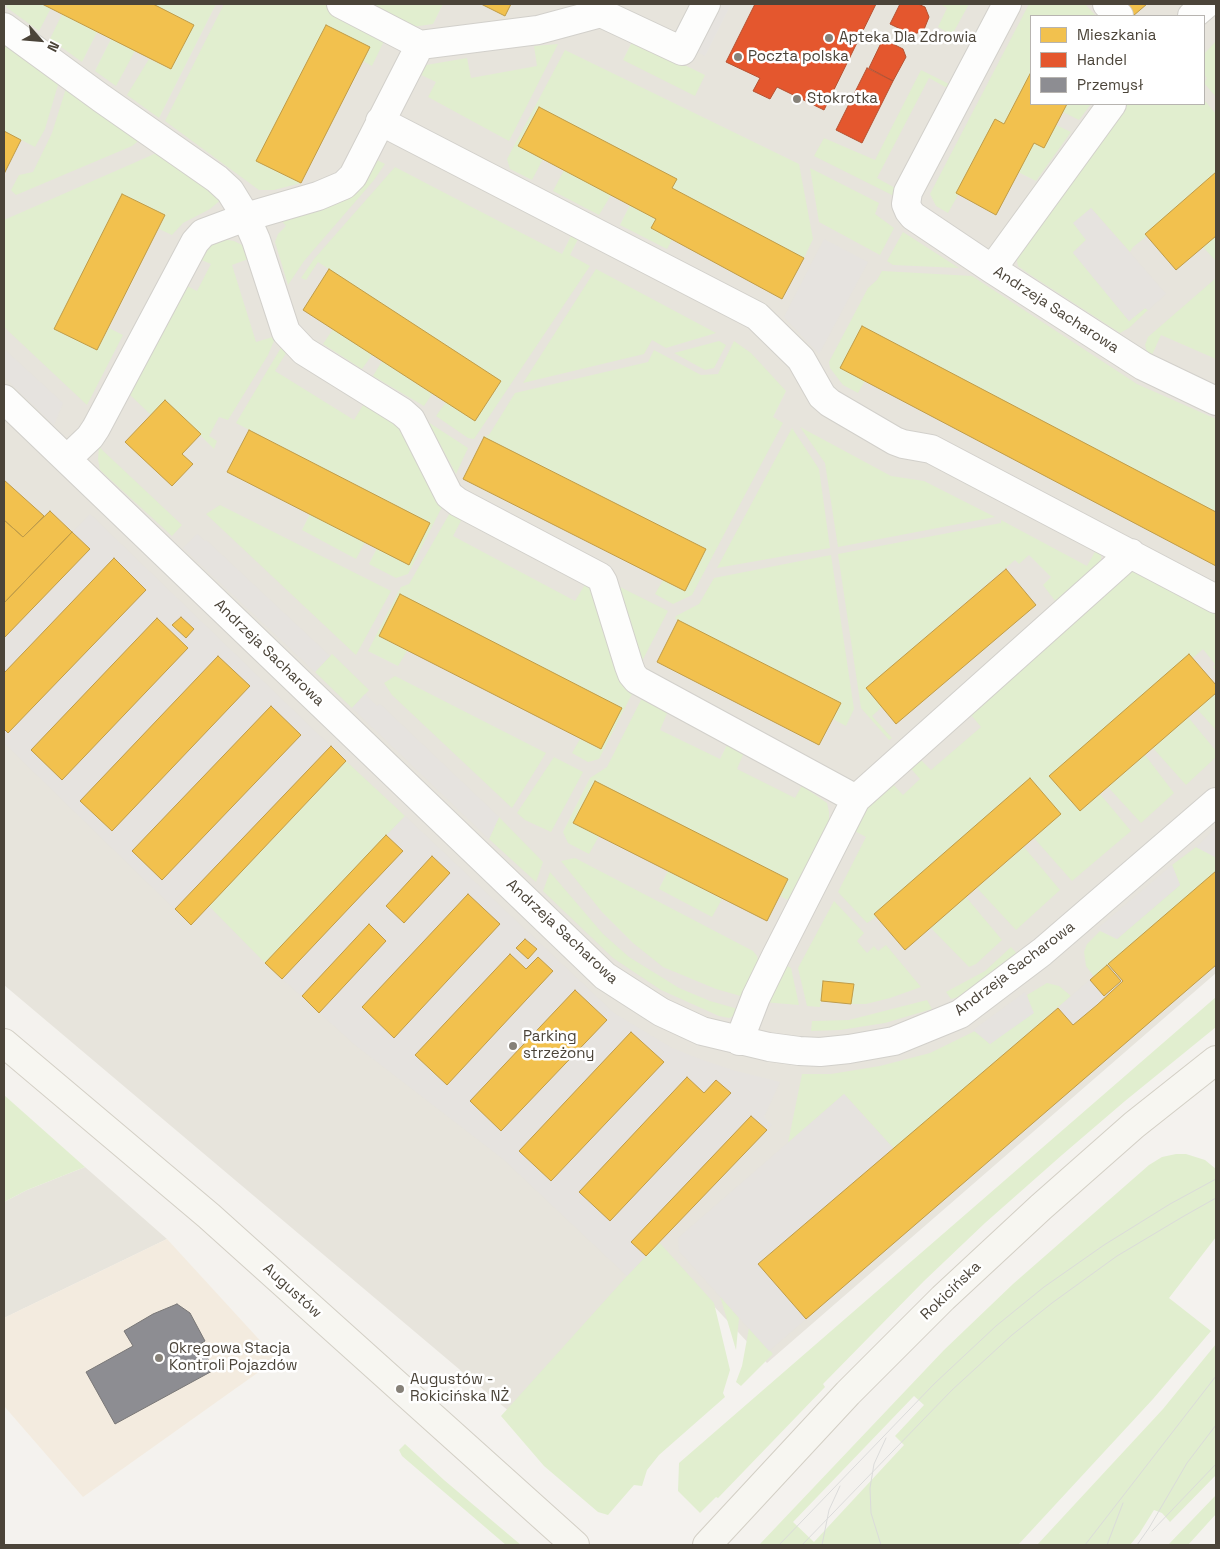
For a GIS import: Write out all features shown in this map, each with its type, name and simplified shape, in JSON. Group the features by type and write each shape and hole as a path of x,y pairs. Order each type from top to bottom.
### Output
{"street":[{"path":"341,4 420,45 538,30 601,13 682,51 706,4"},
{"path":"538,30 552,4"},
{"name":"Andrzeja Sacharowa","path":"1007,4 908,192 906,204 913,216 1143,366 1216,400"},
{"path":"1107,4 1118,15"},
{"path":"1193,15 1206,4"},
{"path":"4,27 217,179 230,191 246,217 256,240 286,332 304,351 402,412 411,420 449,495 458,502 600,577 629,666 637,680 856,798"},
{"path":"67,459 96,428 195,242 203,233 246,217 318,196 344,185 352,176 420,45"},
{"path":"992,269 1111,105"},
{"path":"380,121 757,316 801,359 826,400 887,436 903,444 931,449 1216,599"},
{"name":"Andrzeja Sacharowa","path":"4,399 605,976 661,1012 702,1031 769,1048 820,1052 894,1041 960,1014 1042,952 1216,802"},
{"path":"739,1041 756,997 856,798 1131,553"},
{"name":"Augustów","path":"4,1042 209,1216 575,1545"},
{"name":"Rokicińska","path":"707,1545 848,1393 943,1298 1041,1207 1127,1132 1216,1060"}],"shaded area":[{"path":"4,4 1216,4 1216,973 767,1363 666,1255 517,1418 4,985"},
{"path":"712,4 731,4 705,56 690,48"},
{"path":"1091,208 1166,294 1148,310 1145,308 1129,321 1073,253 1086,240 1073,223"},
{"path":"824,239 868,262 819,354 784,317"},
{"path":"4,349 63,403 54,425 4,377"},
{"path":"90,514 346,761 191,925 4,743 4,603"},
{"path":"197,534 206,540 330,656 315,672 183,548"},
{"path":"365,694 377,706 380,704 499,817 489,839 352,708"},
{"name":"Parking strzeżony","path":"405,816 614,1013 672,1048 736,1071 780,1082 764,1117 772,1125 627,1276 503,1159 355,1045 265,963"},
{"path":"1216,828 1216,856 1215,857 1196,847"},
{"path":"1172,865 1180,885 1117,939 1097,929"},
{"path":"1216,871 1216,965 769,1351 679,1251 678,1238 844,1094 894,1149"},
{"path":"1025,992 1034,1013 990,1044 973,1030"},
{"path":"85,1167 167,1239 4,1318 4,1202 27,1190"},
{"path":"167,1239 277,1359 83,1497 4,1406 4,1318"}],"green space":[{"path":"8,4 42,4 51,8 39,31 6,7"},
{"path":"153,4 216,4 159,118 127,95 149,59 171,69 194,25"},
{"path":"224,4 324,4 386,37 372,66 363,61 370,47 326,25 257,161 301,183 274,190 259,190 165,121"},
{"path":"374,4 443,4 433,24 412,27 373,11"},
{"path":"940,4 969,4 952,35 938,27 947,8"},
{"path":"1029,4 1085,4 1095,15 1030,15 1030,74 1004,124 995,119 956,193 958,195 948,213 936,206 930,194"},
{"path":"62,14 97,32 82,62 50,39"},
{"path":"4,38 60,78 45,129 35,147 4,131"},
{"path":"111,39 135,51 116,86 95,71"},
{"path":"633,40 705,75 695,96 623,60"},
{"path":"1216,41 1216,97 1205,84 1207,78 1205,76 1205,53"},
{"path":"558,44 509,141 428,97 436,82 417,73 426,65 467,58 471,78 537,66 534,46"},
{"path":"565,50 799,164 813,239 804,258 672,188 677,179 539,107 518,146 543,159 532,180 510,169 507,159"},
{"path":"921,70 951,85 949,89 929,78 877,178 897,189 894,196 814,156 824,138 875,160"},
{"path":"67,85 142,138 132,146 16,195 11,190 19,175 33,172 52,133"},
{"path":"1205,101 1216,114 1216,172 1145,234 1147,236 1133,247 1130,252 1091,208 1086,240 1073,252 1129,321 1145,308 1148,310 1129,328 1120,333 1018,266 1016,255 1120,105 1205,105"},
{"path":"1066,105 1090,105 1079,120 1063,112"},
{"path":"1056,125 1071,132 1036,181 1018,172 1034,143 1044,148"},
{"path":"161,151 223,198 210,209 183,223 172,235 159,229 165,215 122,194 55,329 97,350 109,328 123,335 87,405 4,327 4,220"},
{"path":"373,158 385,164 374,180 304,261 288,285 275,242 278,234 286,226 282,221"},
{"path":"395,167 562,254 572,234 578,239 570,255 590,266 474,439 468,438 436,416 446,402 475,421 501,381 318,262 306,280 301,278 314,259"},
{"path":"810,168 879,203 875,214 894,228 880,255 819,222"},
{"path":"564,170 611,195 599,215 553,191"},
{"path":"630,205 656,219 651,228 672,240 667,249 620,225"},
{"path":"903,232 959,268 893,265 887,261"},
{"path":"1216,236 1216,259 1215,260 1203,247"},
{"path":"222,239 234,241 246,247 251,258 232,265 256,342 276,336 268,355 228,420 219,417 209,436 217,441 214,449 165,400 151,415 128,393 185,285 197,291 211,264 199,259 211,244"},
{"path":"596,269 716,333 666,348 652,340 644,354 523,383"},
{"path":"882,271 972,276 1137,384 1216,419 1216,512 862,326 840,368 865,381 858,393 843,385 830,368 829,362 868,288 877,280"},
{"path":"1216,278 1216,359 1161,335 1152,355 1147,352 1145,345 1148,337"},
{"path":"333,329 372,355 362,369 323,344"},
{"path":"719,341 726,345 714,368 705,370 674,353"},
{"path":"734,341 751,353 786,391 773,417 783,423 692,595 673,604 655,594 663,580 685,591 706,549 484,437 489,435 515,393 648,362 654,350 701,375 718,374"},
{"path":"282,346 288,350 275,371 354,420 365,402 400,426 444,503 408,574 396,578 369,564 377,548 409,565 430,523 236,423"},
{"path":"382,361 432,394 424,406 373,376"},
{"path":"428,422 468,448 456,474"},
{"path":"800,427 891,476 924,481 995,517 838,547 825,463"},
{"path":"792,428 819,469 830,548 717,568"},
{"path":"99,447 182,525 172,536 100,470 98,459"},
{"path":"220,505 391,591 356,655 206,514"},
{"path":"451,511 463,517 453,536 575,601 587,581 593,586 634,690 599,759 588,762 572,753 580,739 601,749 622,708 400,595 379,636 407,651 398,666 368,651 401,587 409,584"},
{"path":"310,514 365,542 356,559 302,530"},
{"path":"1001,520 1087,566 1096,550 1101,555 1101,564 1059,606 1043,585 1051,577 1029,555 1019,564 1015,560 866,688 882,707 872,716 892,738 889,740 861,708 838,554 1001,523"},
{"path":"831,555 854,709 846,726 833,719 840,703 675,619 676,616 699,604 714,578"},
{"path":"1124,570 1140,571 1216,611 1216,671 1213,667 1215,664 1203,649 1193,658 1189,655 1049,776 1080,811 1100,794 1131,831 1072,881 1034,838 1061,814 1030,778 874,914 876,917 867,923 838,892 866,837 851,829 869,798 889,780 903,795 920,779 906,763 916,755 931,770 981,727 967,710"},
{"path":"614,584 668,611 639,667"},
{"path":"332,654 369,690 352,708 315,672"},
{"path":"395,676 546,753 512,808 392,695 384,683"},
{"path":"1216,693 1216,730 1197,709"},
{"path":"642,698 668,711 660,730 720,759 729,741 745,750 737,769 795,798 805,780 810,783 808,790 827,803 829,829 794,903 780,896 788,879 595,781 573,823 599,836 589,854 568,843 563,832 590,778 607,767"},
{"path":"1188,717 1216,751 1216,757 1186,785 1153,748"},
{"path":"1145,755 1174,793 1141,823 1108,787"},
{"path":"554,757 583,772 551,832 525,820 517,813"},
{"path":"346,761 405,816 265,963 209,906"},
{"path":"499,817 543,862 536,882 489,839"},
{"path":"1024,847 1060,890 1016,930 977,888"},
{"path":"1196,847 1216,856 1216,871 1094,977 1086,966 1084,952 1087,944 1100,931 1117,939 1180,885 1172,865"},
{"path":"575,858 753,951 757,956 760,968 744,997 716,989 663,967 633,943 602,912 561,861"},
{"path":"668,871 722,899 712,917 659,889"},
{"path":"550,872 603,934 629,957 679,988 710,1001 738,1009 735,1015 729,1018 719,1016 661,990 613,958 543,891"},
{"path":"966,897 1002,940 976,964 969,967 931,928"},
{"path":"834,901 864,933 857,941 867,953 874,946 878,951 886,945 921,987 866,1004 851,1004 853,984 823,981 820,1007 807,1006 798,968"},
{"path":"1011,947 1019,956 966,995 951,999 946,992 985,971"},
{"path":"783,964 791,968 799,1005 763,1002"},
{"path":"1047,983 1059,986 1071,996 894,1149 844,1094 788,1143 802,1074 831,1074 880,1066 930,1053 975,1031 990,1044 1033,1013 1027,995"},
{"path":"1216,997 1216,1027 1125,1101 985,1223 924,1281 823,1384 825,1387 718,1498 716,1497 700,1513 678,1491 679,1463"},
{"path":"927,1000 932,1009 885,1023 840,1030 811,1031 812,1021 849,1020"},
{"path":"4,1095 85,1167 27,1190 4,1202"},
{"path":"1186,1154 1205,1160 1216,1169 1216,1237 1169,1298 1211,1331 1153,1399 1018,1545 759,1545 944,1350 1013,1284 1149,1165 1162,1157","holes":["914,1396 924,1405 895,1436 904,1445 814,1542 793,1522"]},
{"path":"659,1242 714,1303 730,1370 723,1393 725,1397 659,1455 647,1470 642,1486 634,1485 608,1515 598,1512 544,1466 501,1416"},
{"path":"720,1296 739,1318 736,1350"},
{"path":"749,1328 773,1354 741,1386 736,1382 742,1366"},
{"path":"1216,1344 1216,1475 1170,1522 1162,1513 1154,1510 1130,1545 1037,1545 1163,1409"},
{"path":"405,1444 444,1480 521,1545 506,1545 402,1456 399,1450"},
{"path":"1216,1495 1216,1514 1188,1545 1168,1545"}],"building: Mieszkania":[{"path":"42,4 153,4 194,25 171,69"},
{"path":"481,4 511,4 505,16"},
{"path":"1119,4 1147,4 1134,15 1129,15"},
{"path":"326,25 370,47 301,183 256,161"},
{"path":"1030,74 1030,105 1066,105 1044,148 1034,143 996,215 956,193 995,119 1004,124"},
{"path":"539,107 677,179 672,188 804,258 782,299 651,228 656,219 518,146"},
{"path":"4,131 21,140 4,174"},
{"path":"1216,172 1216,236 1176,270 1145,234"},
{"path":"122,194 165,215 97,350 54,329"},
{"path":"329,269 501,381 475,421 303,310"},
{"path":"862,326 1216,512 1216,566 840,368"},
{"path":"165,400 201,434 182,454 193,464 172,486 125,442"},
{"path":"249,430 430,523 409,565 227,472"},
{"path":"484,437 706,549 685,591 463,479"},
{"path":"4,480 44,516 23,537 4,520"},
{"path":"50,511 72,532 4,603 4,520 23,537"},
{"path":"72,532 90,549 4,638 4,603"},
{"path":"114,558 146,590 8,733 4,729 4,673"},
{"path":"1006,569 1036,605 896,724 866,688"},
{"path":"400,594 622,708 601,749 379,636"},
{"path":"181,617 194,629 186,638 172,625"},
{"path":"157,618 188,648 62,780 31,750"},
{"path":"678,620 841,703 819,745 657,662"},
{"path":"1189,654 1216,685 1216,693 1080,811 1049,776"},
{"path":"218,656 250,686 112,831 80,801"},
{"path":"271,706 301,735 162,880 132,851"},
{"path":"331,746 346,761 191,925 175,909"},
{"path":"1030,778 1061,814 905,950 874,914"},
{"path":"595,781 788,879 767,921 573,823"},
{"path":"386,835 403,851 282,979 265,963"},
{"path":"432,856 450,873 404,923 386,906"},
{"path":"1216,871 1216,965 806,1319 758,1264 1058,1008 1073,1025 1097,1005 1123,981 1108,964"},
{"path":"468,894 500,924 394,1038 362,1007"},
{"path":"369,924 386,941 319,1013 302,996"},
{"path":"525,939 537,949 528,959 516,948"},
{"path":"510,954 526,969 538,957 553,971 447,1085 415,1055"},
{"path":"1107,965 1121,981 1104,996 1090,980"},
{"path":"823,981 854,984 851,1004 821,1001"},
{"path":"575,990 607,1020 501,1131 470,1101"},
{"path":"631,1032 664,1062 551,1181 519,1151"},
{"path":"687,1077 704,1093 716,1080 731,1093 610,1221 579,1192"},
{"path":"751,1116 767,1130 646,1256 631,1242"}],"building: Handel":[{"path":"755,4 876,4 824,110 777,87 770,99 753,91 760,78 726,62"},
{"path":"900,4 918,4 925,7 929,17 923,32 911,34 890,24"},
{"path":"883,39 903,49 906,57 893,81 869,68"},
{"path":"867,68 893,81 862,143 836,130"}],"building: Przemysł":[{"name":"Okręgowa Stacja Kontroli Pojazdów","path":"177,1304 190,1313 205,1341 200,1344 214,1370 115,1424 86,1372 133,1346 124,1331 153,1314"}],"tram line":[{"path":"779,1545 934,1384 996,1326 1044,1287 1104,1245 1170,1204 1216,1179"},
{"path":"802,1545 952,1390 1012,1335 1052,1303 1117,1256 1216,1198"},
{"path":"1085,1545 1216,1376"},
{"path":"1137,1545 1187,1463 1216,1425"},
{"path":"881,1545 871,1513 870,1488 874,1464 886,1438"},
{"path":"1152,1531 1216,1464"},
{"path":"822,1545 829,1510 840,1486"},
{"path":"1107,1545 1123,1503"}],"place":[{"name":"Apteka Dla Zdrowia","path":"829,38"},
{"name":"Poczta polska","path":"738,57"},
{"name":"Stokrotka","path":"797,99"},
{"name":"Parking strzeżony","path":"513,1046"},
{"name":"Okręgowa Stacja Kontroli Pojazdów","path":"159,1358"},
{"name":"Augustów - Rokicińska NŻ","path":"400,1389"}]}
